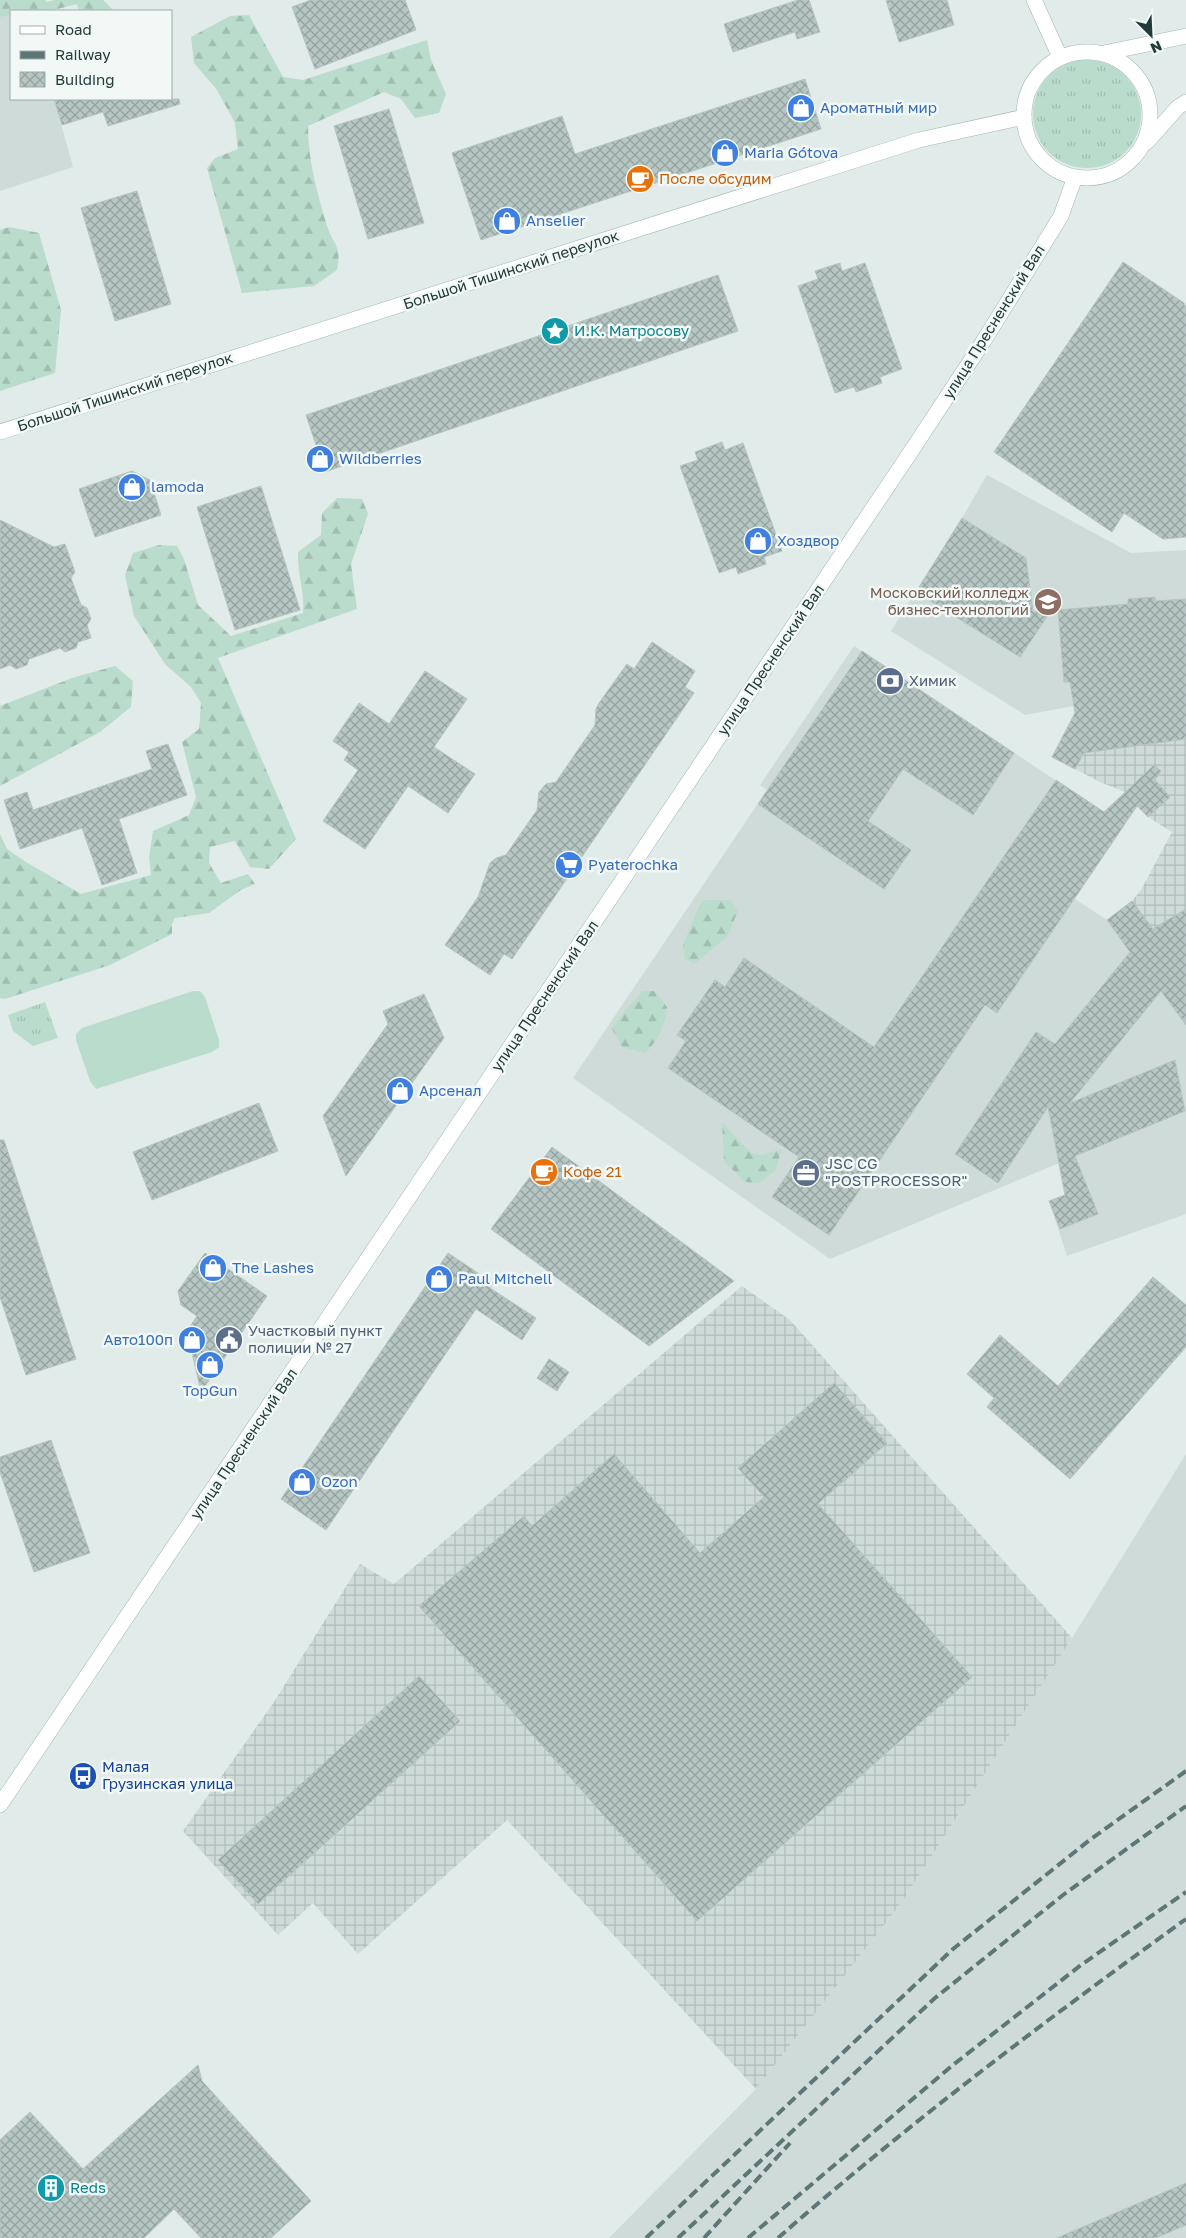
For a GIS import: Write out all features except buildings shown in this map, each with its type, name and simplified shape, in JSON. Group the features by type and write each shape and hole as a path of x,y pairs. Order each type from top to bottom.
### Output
{"main road":[{"path":"1034,0 1060,58"},
{"path":"1186,36 1104,53 1089,51 1074,53 1060,58 1037,76 1025,103 1024,118 1026,132 1031,145 1039,156 1061,173 1075,177 1090,178 1111,173 1130,162 1178,107 1186,102"},
{"path":"1104,53 1134,71 1144,85 1150,102 1151,119 1148,135 1140,151"},
{"name":"Большой Тишинский переулок","path":"0,432 912,142 1024,118"},
{"name":"улица Пресненский Вал","path":"0,1806 910,453 983,342 1061,216 1075,177"}],"shaded area":[{"path":"0,0 10,10 10,100 54,100 73,167 0,191"},
{"name":"Московский колледж бизнес-технологий","path":"987,475 1131,553 1186,550 1186,690 1025,715 891,631"},
{"path":"854,646 1124,826 1075,899 1107,920 1186,1025 1186,1214 1067,1256 1049,1201 1087,1186 1075,1156 1185,1111 1175,1060 1049,1112 1059,1163 830,1259 573,1078 767,790 760,785"},
{"path":"1186,690 1186,1025 1107,920 1132,901 1141,890 1172,832 1148,817 1125,792 1100,782 1052,757 1075,713 1074,706"},
{"path":"742,1286 790,1320 1072,1638 902,1902 756,2089 507,1820 358,1954 313,1903 278,1935 183,1831 274,1702 360,1564 394,1584"},
{"path":"1186,1454 1186,2238 609,2238 756,2089 902,1902 1072,1638"}],"green space":[{"path":"0,0 45,0 47,2 54,0 103,0 113,10 79,10 77,4 54,10 10,10 10,15 0,17"},
{"path":"249,15 283,77 303,80 427,40 431,60 446,94 439,113 415,118 401,99 384,92 308,126 311,164 327,226 339,256 337,270 314,286 242,293 207,168 215,158 238,149 235,123 217,90 194,63 191,37 230,16"},
{"path":"1087,60 1108,64 1126,75 1137,93 1141,114 1137,135 1126,153 1108,164 1087,168 1066,164 1048,153 1037,135 1033,114 1037,93 1048,75 1066,64"},
{"path":"9,227 39,233 61,310 55,373 0,391 0,230"},
{"path":"337,498 362,499 368,514 351,564 357,609 218,658 296,839 269,869 250,867 235,841 210,847 209,863 221,883 248,874 255,884 241,890 209,913 175,918 172,924 172,934 110,965 5,999 0,998 0,834 7,849 81,894 151,875 149,857 153,831 189,815 196,797 182,742 199,729 201,703 191,687 165,664 134,616 125,575 133,553 159,545 177,546 184,559 198,605 231,636 303,613 298,552 321,535 322,513"},
{"path":"115,666 133,681 131,707 100,732 0,786 0,706 72,678"},
{"path":"704,900 731,900 738,911 727,937 694,964 685,959 683,945 699,906"},
{"path":"193,991 200,991 205,997 219,1040 219,1047 212,1052 96,1089 90,1081 76,1040 76,1034 82,1028"},
{"path":"643,991 655,991 667,1007 665,1020 660,1032 654,1043 645,1053 622,1047 612,1029 617,1020"},
{"path":"45,1002 58,1038 33,1046 13,1031 8,1015"},
{"path":"722,1122 751,1153 762,1155 782,1149 775,1171 759,1183 745,1182 724,1161"}],"railway":[{"path":"646,2238 953,1949 1091,1839 1186,1771"},
{"path":"678,2238 935,1998 1063,1895 1186,1806"},
{"path":"748,2238 953,2065 1081,1965 1186,1892"},
{"path":"778,2238 877,2154 978,2074 1081,1995 1186,1919"},
{"path":"704,2238 790,2143"}],"place":[{"name":"Ароматный мир","path":"801,108"},
{"name":"Maria Gótova","path":"725,153"},
{"name":"После обсудим","path":"640,179"},
{"name":"Anselier","path":"507,221"},
{"name":"И.К. Матросову","path":"555,331"},
{"name":"Wildberries","path":"320,459"},
{"name":"lamoda","path":"132,487"},
{"name":"Хоздвор","path":"758,541"},
{"name":"Московский колледж бизнес-технологий","path":"1048,602"},
{"name":"Химик","path":"890,681"},
{"name":"Pyaterochka","path":"569,865"},
{"name":"Арсенал","path":"400,1091"},
{"name":"Кофе 21","path":"544,1172"},
{"name":"JSC CG \"POSTPROCESSOR\"","path":"806,1173"},
{"name":"The Lashes","path":"213,1268"},
{"name":"Paul Mitchell","path":"439,1279"},
{"name":"Авто100п","path":"192,1340"},
{"name":"Участковый пункт полиции № 27","path":"229,1340"},
{"name":"TopGun","path":"210,1365"},
{"name":"Ozon","path":"302,1482"},
{"name":"Малая Грузинская улица","path":"83,1776"},
{"name":"Reds","path":"51,2188"}]}
